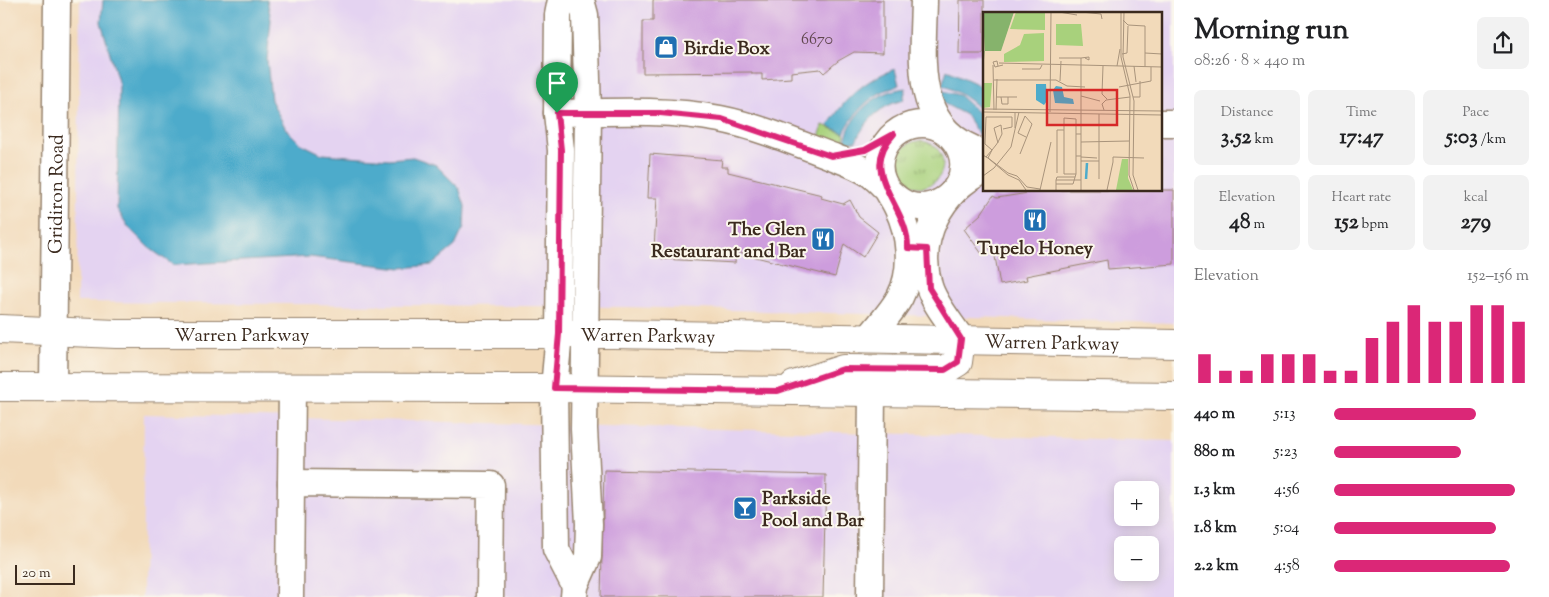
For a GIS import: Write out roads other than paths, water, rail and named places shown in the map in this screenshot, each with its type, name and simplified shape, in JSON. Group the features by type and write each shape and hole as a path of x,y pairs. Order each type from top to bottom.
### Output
{"main road":[{"name":"Warren Parkway","path":"0,329 116,334 586,334 1174,344"},
{"path":"778,391 843,369 945,370 958,362 961,339"},
{"path":"0,387 554,388 1174,396"}],"street":[{"name":"Gridiron Road","path":"53,388 58,0"},
{"path":"560,0 558,15 557,113 561,150 559,334 554,388 556,549 574,592"},
{"path":"574,592 588,557 596,525 584,429 588,112 585,15 581,0"},
{"path":"869,338 900,296 917,248 928,236 934,218 954,192 963,173 963,159 959,146 933,111 923,81 924,0"},
{"path":"923,81 910,114 882,152 879,166 882,180 917,248 929,288 961,339"},
{"path":"557,113 660,113 722,119 831,156 866,172 888,192 907,205 922,207 936,205 983,171"},
{"path":"831,156 865,150 907,126 922,124 937,127 965,146 983,153"},
{"path":"290,597 292,388"},
{"path":"870,597 872,392"},
{"path":"291,483 491,485 490,597"}],"water":[{"path":"103,0 267,0 271,20 267,60 271,100 286,129 300,143 322,154 389,159 413,157 436,165 459,188 465,206 464,227 455,246 432,265 401,268 310,257 173,265 148,247 129,228 117,209 119,85 101,22"},
{"path":"895,69 899,85 881,92 866,103 854,116 844,133 828,126 841,107 856,91 884,73"},
{"path":"947,70 975,83 983,89 983,113 965,97 942,85"},
{"path":"906,88 903,100 887,106 869,120 856,141 845,142 853,122 866,105 885,94"},
{"path":"936,89 959,95 983,117 983,141 966,115 937,100"}],"place":[{"name":"Birdie Box","path":"666,47"},
{"name":"Tupelo Honey","path":"1035,220"},
{"name":"The Glen Restaurant and Bar","path":"823,239"},
{"name":"Parkside Pool and Bar","path":"745,508"}]}
